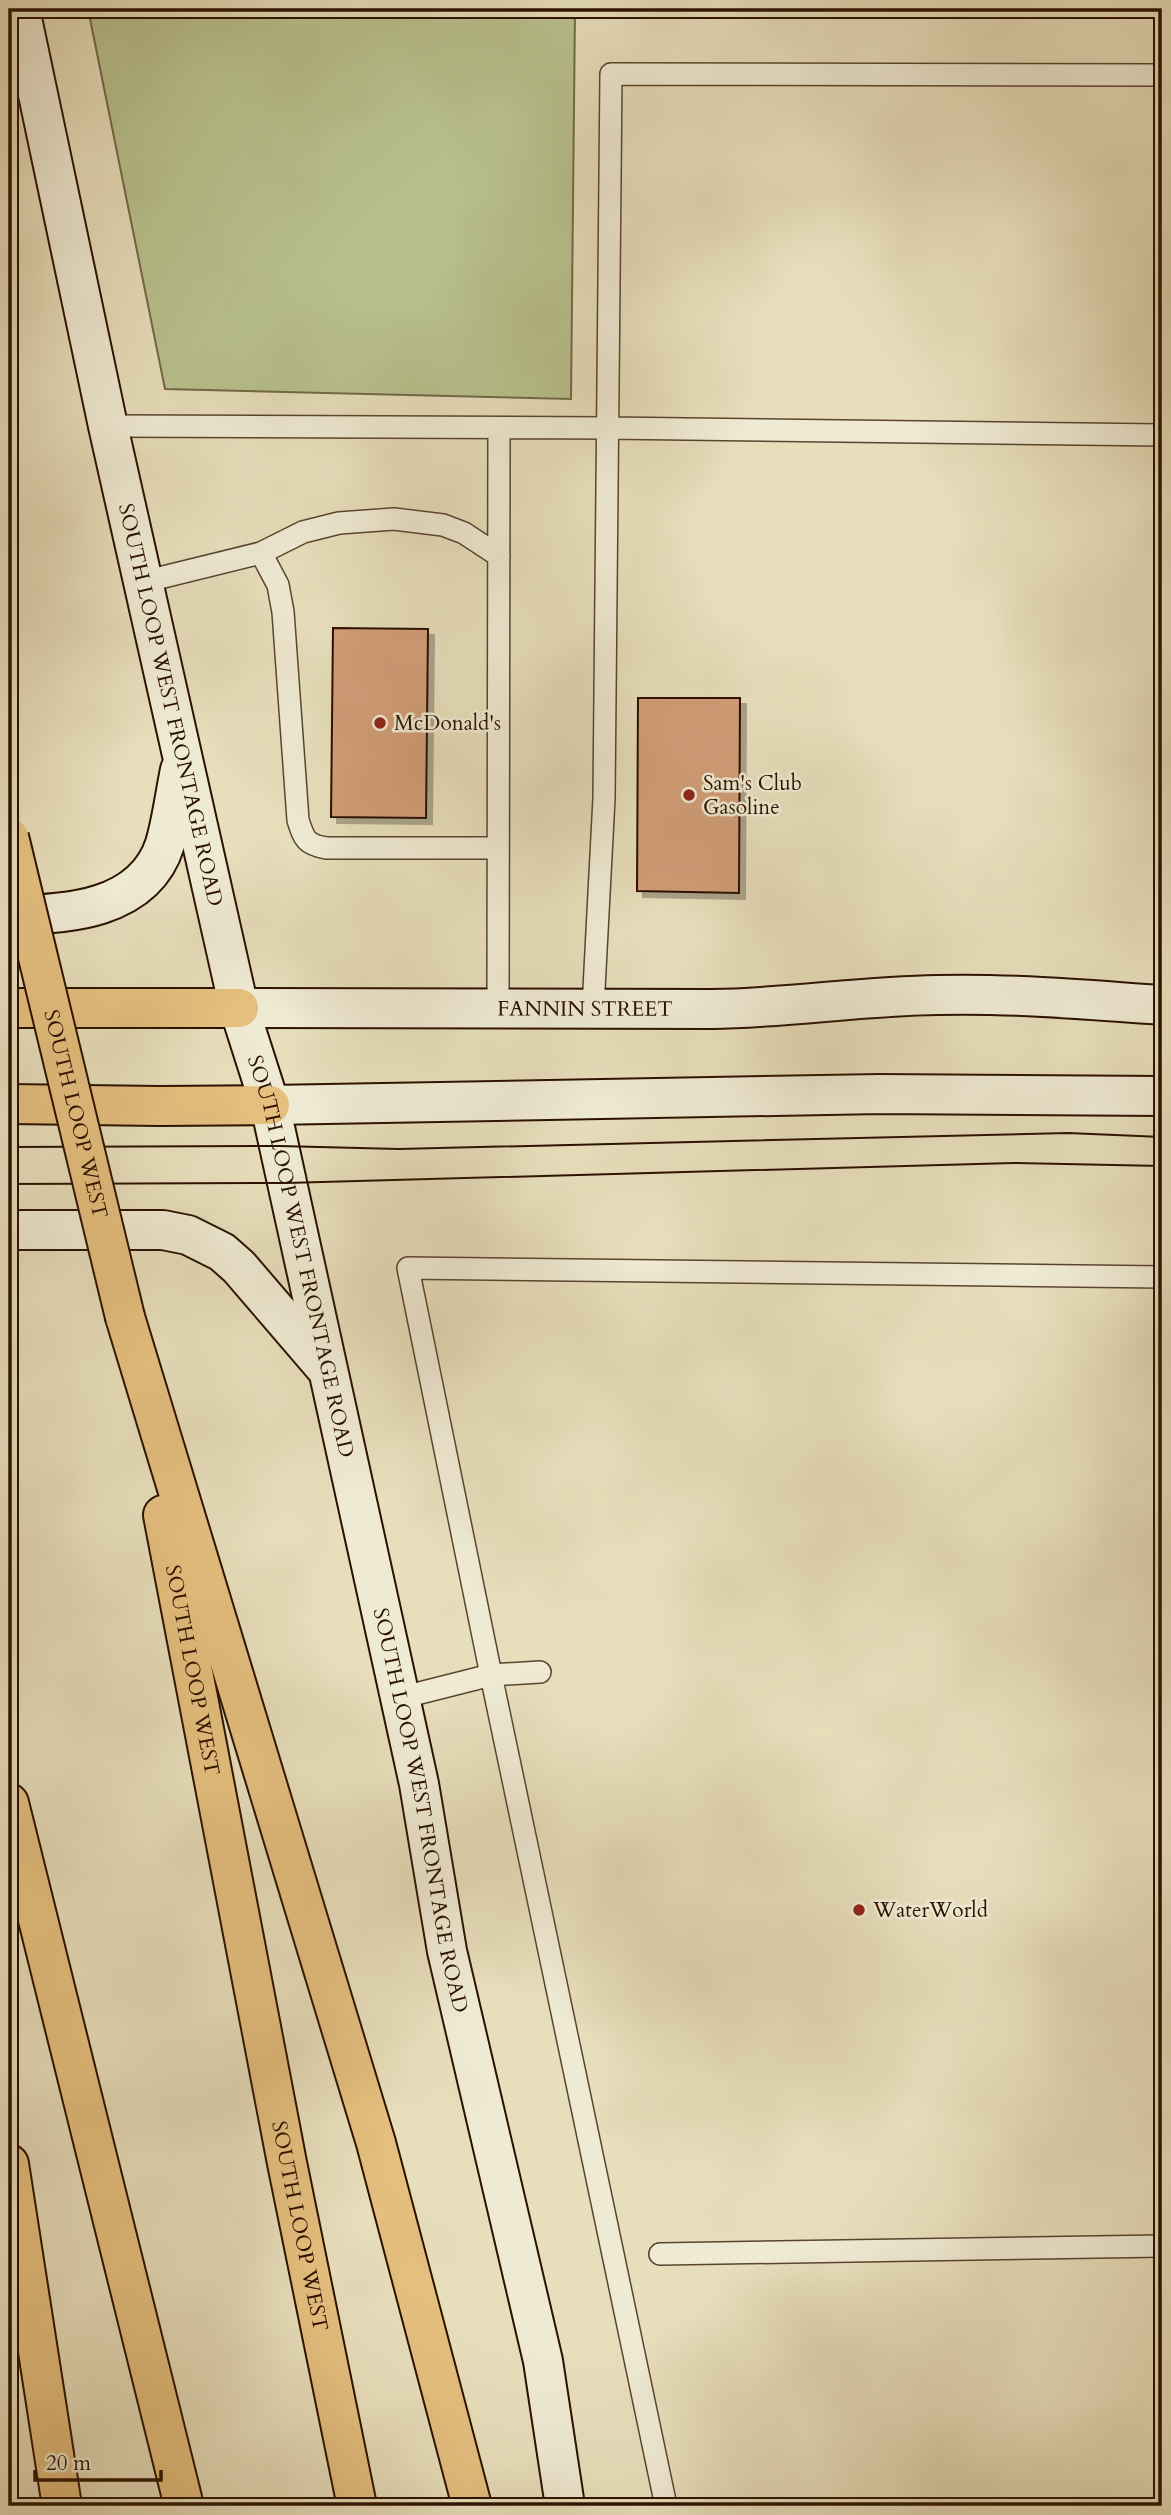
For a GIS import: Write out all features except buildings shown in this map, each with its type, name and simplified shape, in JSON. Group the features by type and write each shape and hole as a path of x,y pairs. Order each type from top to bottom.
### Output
{"main road":[{"name":"SOUTH LOOP WEST FRONTAGE ROAD","path":"20,9 143,582 239,1008 270,1105 419,1784 447,1951 543,2361 565,2506"},
{"path":"9,915 51,915 88,908 109,902 144,879 156,863 164,845 183,755"},
{"name":"SOUTH LOOP WEST","path":"9,837 125,1317 287,2163 357,2506"},
{"name":"FANNIN STREET","path":"9,1007 761,1008 934,995 992,995 1162,1005"},
{"path":"9,1104 270,1105 880,1094 1162,1096"},
{"path":"9,1230 163,1230 188,1235 222,1252 239,1267 328,1371"},
{"path":"125,1317 376,2143 472,2506"},
{"path":"9,1803 184,2506"},
{"path":"9,2164 62,2506"}],"lane":[{"path":"593,1008 604,798 611,74 1162,75"},
{"path":"108,426 609,428 1162,435"},
{"path":"498,1009 499,428"},
{"path":"143,582 261,553 303,532 327,526 394,519 443,526 464,533 499,556"},
{"path":"261,553 278,585 283,612 298,820 306,840 313,846 327,848 498,848"},
{"path":"666,2506 408,1268 1162,1277"},
{"path":"400,1698 491,1675 540,1672"},
{"path":"660,2254 1162,2246"}],"green space":[{"path":"88,9 575,9 571,399 165,389"}],"tram line":[{"path":"9,1147 279,1146 399,1149 1068,1133 1162,1137"},
{"path":"9,1184 286,1183 1013,1163 1162,1166"}],"place":[{"name":"McDonald's","path":"380,723"},
{"name":"Sam's Club Gasoline","path":"689,795"},
{"name":"WaterWorld","path":"859,1910"}]}
